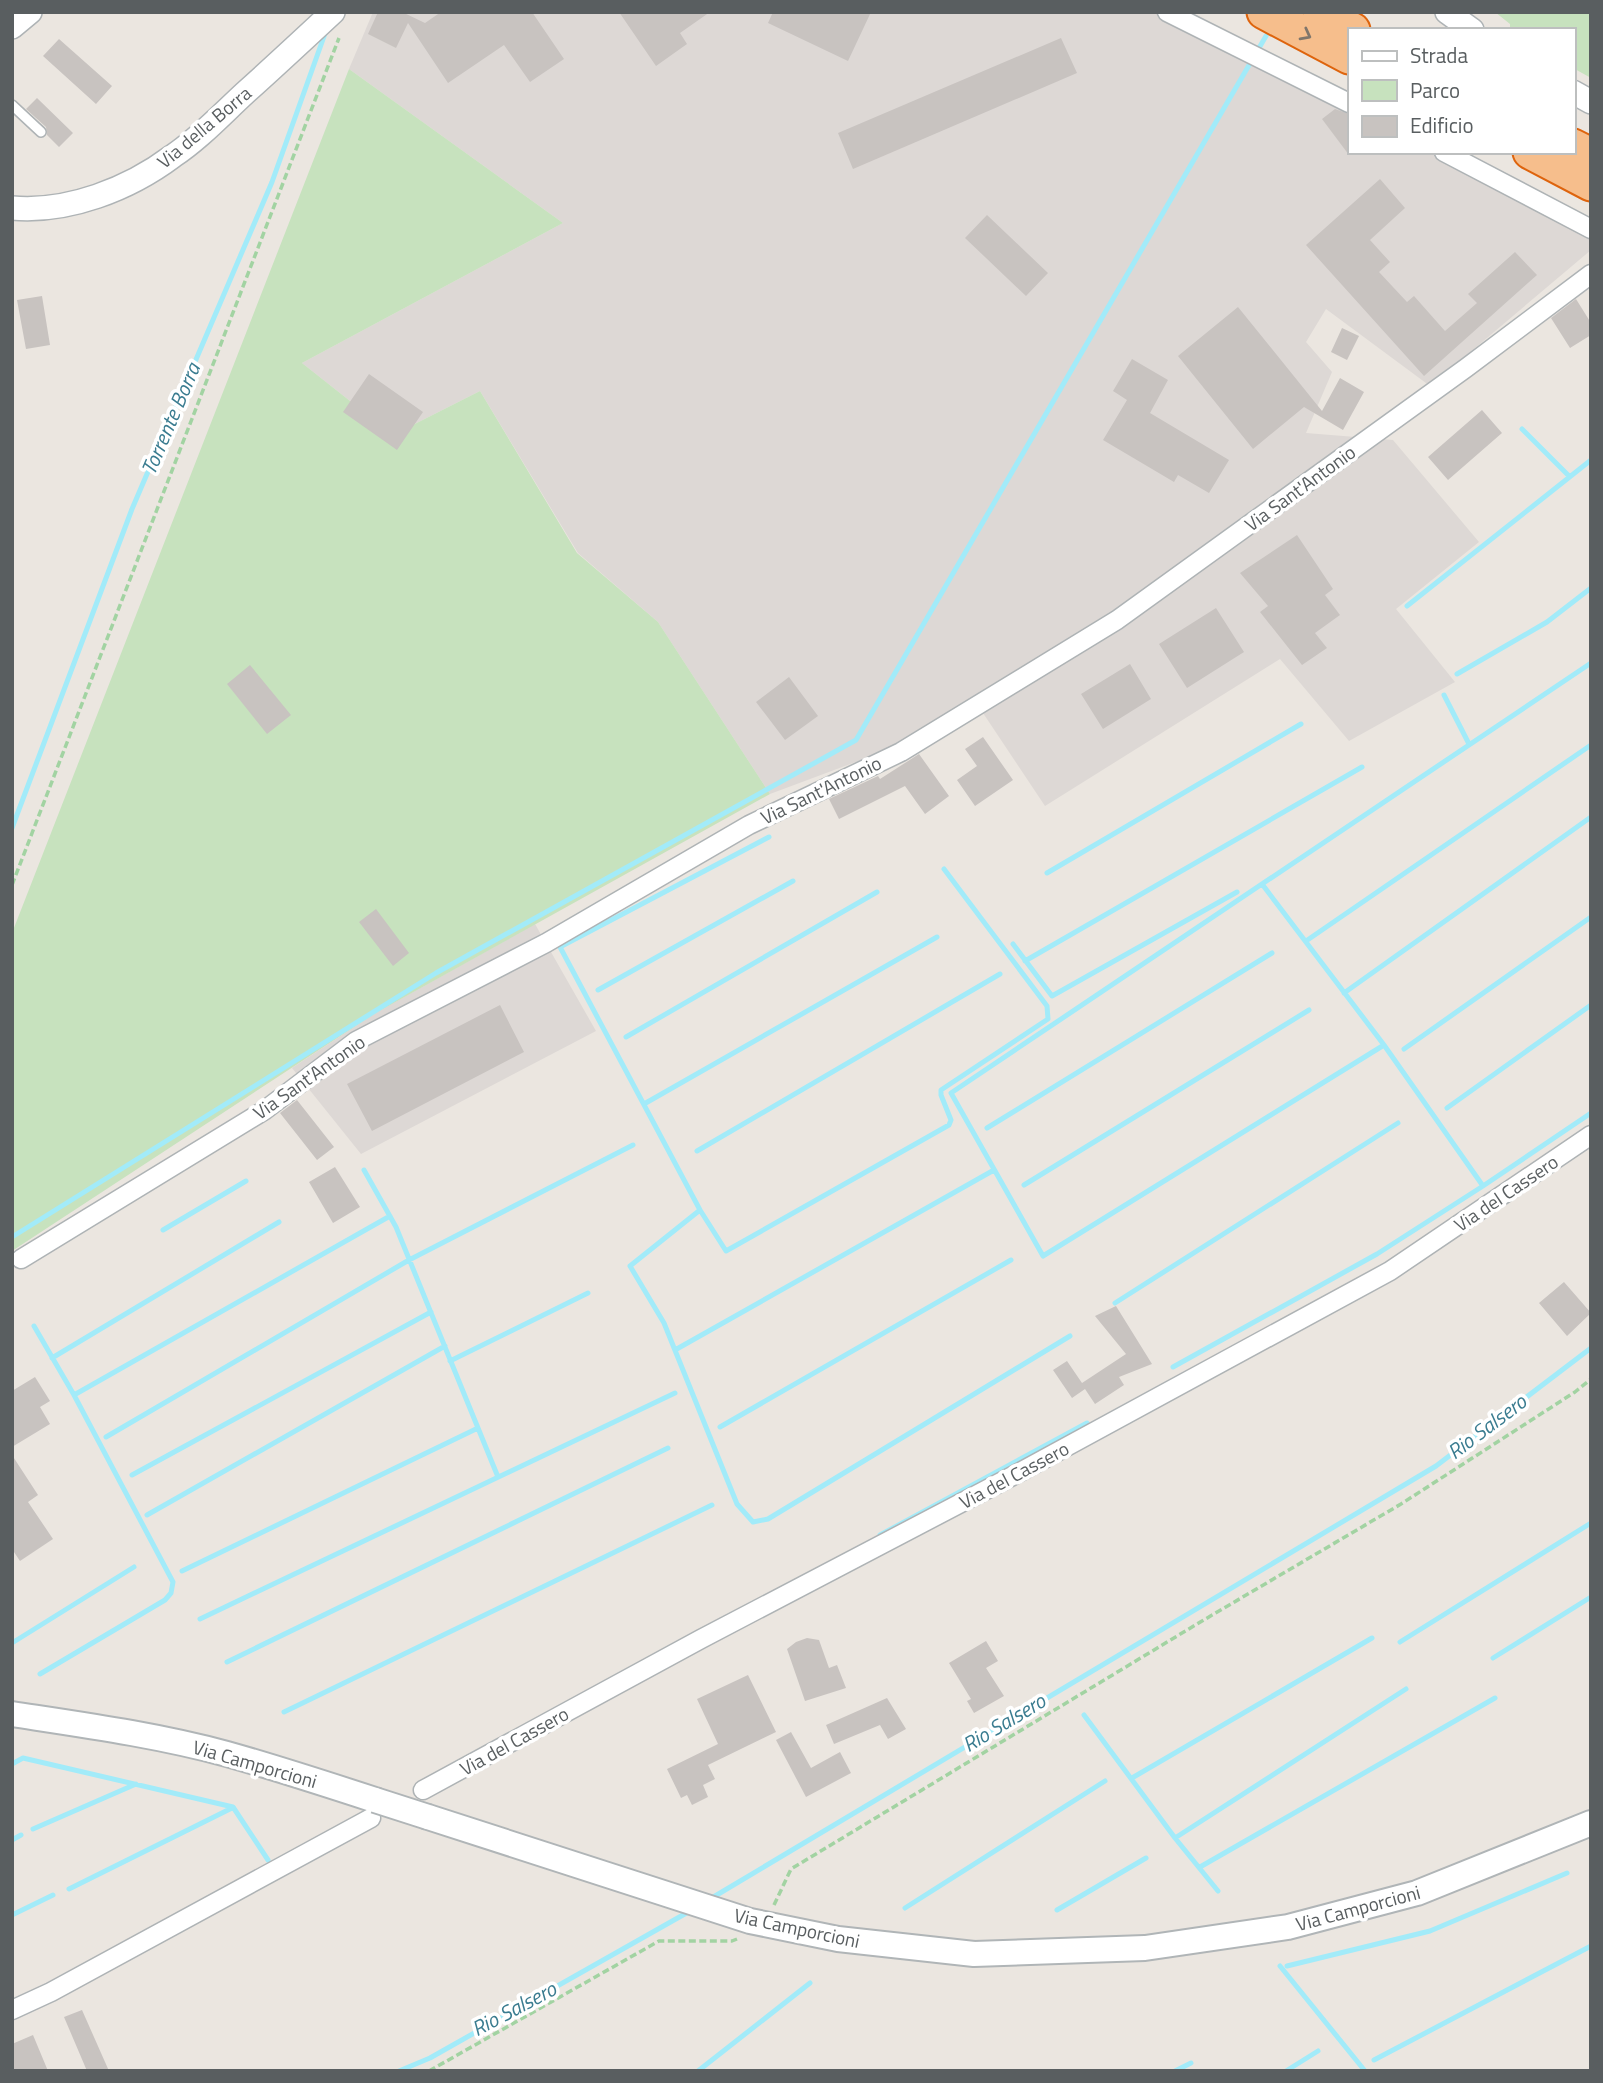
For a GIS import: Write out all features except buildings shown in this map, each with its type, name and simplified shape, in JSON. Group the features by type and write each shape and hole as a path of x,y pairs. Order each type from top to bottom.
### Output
{"highway":[{"path":"1264,12 1348,56"},
{"path":"1320,12 1349,28"},
{"path":"1575,147 1591,155"},
{"path":"1534,154 1591,184"}],"main road":[{"name":"Via Camporcioni","path":"12,1714 122,1730 227,1754 373,1809 428,1817 656,1892 757,1922 838,1939 974,1954 1145,1948 1288,1927 1417,1893 1591,1823"}],"street":[{"path":"12,27 30,12"},
{"name":"Via della Borra","path":"12,208 43,207 80,201 128,183 150,171 188,145 333,12"},
{"path":"1167,12 1348,102"},
{"path":"1447,12 1469,28"},
{"path":"1575,93 1591,102"},
{"path":"1448,154 1591,229"},
{"name":"Via Sant'Antonio","path":"21,1259 265,1110 356,1041 546,943 749,825 901,752 1117,620 1466,368 1591,274"},
{"name":"Via del Cassero","path":"423,1790 701,1639 1020,1472 1390,1271 1591,1135"},
{"path":"12,2010 51,1992 373,1809"}],"lane":[{"path":"12,105 41,132"}],"path":[{"path":"12,885 339,38"},
{"path":"429,2071 659,1941 732,1941 757,1922 791,1869 1401,1504 1591,1379"}],"shaded area":[{"path":"373,12 1158,12 1348,106 1348,154 1443,154 1591,231 1591,250 1430,386 1326,309 1306,342 1332,372 1306,433 1393,440 1479,542 1396,609 1455,682 1349,741 1280,659 1045,806 973,698 893,748 770,794 658,622 578,553 480,391 393,435 302,363 563,223 349,69"},
{"path":"535,924 596,1031 361,1154 292,1068 374,1014"}],"green space":[{"path":"1495,12 1591,12 1591,78 1575,69 1575,28 1510,28 1510,24"},
{"path":"349,69 563,223 302,363 393,435 480,391 577,553 658,622 770,794 374,1014 12,1251 12,933"}],"waterway":[{"name":"Torrente Borra","path":"12,828 132,509 272,182 327,28"},
{"path":"12,1237 436,973 856,740 1266,36"},
{"path":"1522,429 1569,476"},
{"path":"1407,606 1591,460"},
{"path":"1457,674 1547,622 1591,588"},
{"path":"1384,1045 1043,1256 951,1093 1591,663"},
{"path":"1444,695 1469,744"},
{"path":"1047,873 1301,724"},
{"path":"1306,941 1591,745"},
{"path":"1025,961 1362,767"},
{"path":"1344,993 1591,817"},
{"path":"769,837 560,947 700,1210 630,1266 664,1323 737,1504 753,1522 768,1519 1070,1336"},
{"path":"700,1210 726,1251 949,1125 951,1120 941,1090 1048,1019 1047,1006 944,869"},
{"path":"598,990 793,881"},
{"path":"1262,884 1384,1045 1483,1186"},
{"path":"626,1037 877,892"},
{"path":"1013,944 1052,996 1237,892"},
{"path":"1404,1049 1591,917"},
{"path":"644,1104 937,937"},
{"path":"987,1128 1272,953"},
{"path":"697,1151 1000,974"},
{"path":"1447,1108 1591,1005"},
{"path":"1024,1185 1309,1010"},
{"path":"1173,1367 1377,1254 1591,1113"},
{"path":"1115,1303 1398,1123"},
{"path":"106,1437 409,1260 633,1145"},
{"path":"364,1170 396,1227 498,1477"},
{"path":"675,1350 994,1170"},
{"path":"163,1230 246,1181"},
{"path":"74,1395 390,1216"},
{"path":"52,1358 279,1222"},
{"path":"720,1427 1011,1260"},
{"path":"450,1361 588,1293"},
{"path":"132,1475 431,1312"},
{"path":"34,1326 74,1395 173,1582 171,1593 165,1600 40,1674"},
{"path":"147,1515 445,1346"},
{"name":"Rio Salsero","path":"710,1899 1436,1466 1591,1348"},
{"path":"200,1619 675,1393"},
{"path":"880,1535 1087,1423"},
{"path":"182,1571 478,1428"},
{"path":"227,1662 668,1448"},
{"path":"284,1712 712,1505"},
{"path":"1400,1642 1591,1523"},
{"path":"12,1643 134,1567"},
{"path":"1493,1658 1591,1597"},
{"path":"1132,1778 1372,1638"},
{"path":"1175,1838 1406,1689"},
{"path":"1200,1867 1495,1698"},
{"path":"1084,1715 1175,1838 1218,1891"},
{"path":"12,1764 23,1758 233,1807 268,1860"},
{"path":"905,1908 1105,1781"},
{"path":"33,1829 136,1784"},
{"path":"69,1889 232,1808"},
{"path":"12,1840 21,1835"},
{"path":"1057,1910 1146,1858"},
{"path":"1287,1966 1430,1931 1567,1873"},
{"path":"12,1915 53,1895"},
{"name":"Rio Salsero","path":"399,2071 430,2058 690,1911"},
{"path":"1374,2060 1591,1946"},
{"path":"1280,1966 1365,2071"},
{"path":"698,2071 810,1983"},
{"path":"1286,2071 1318,2051"},
{"path":"1175,2071 1191,2063"}]}
